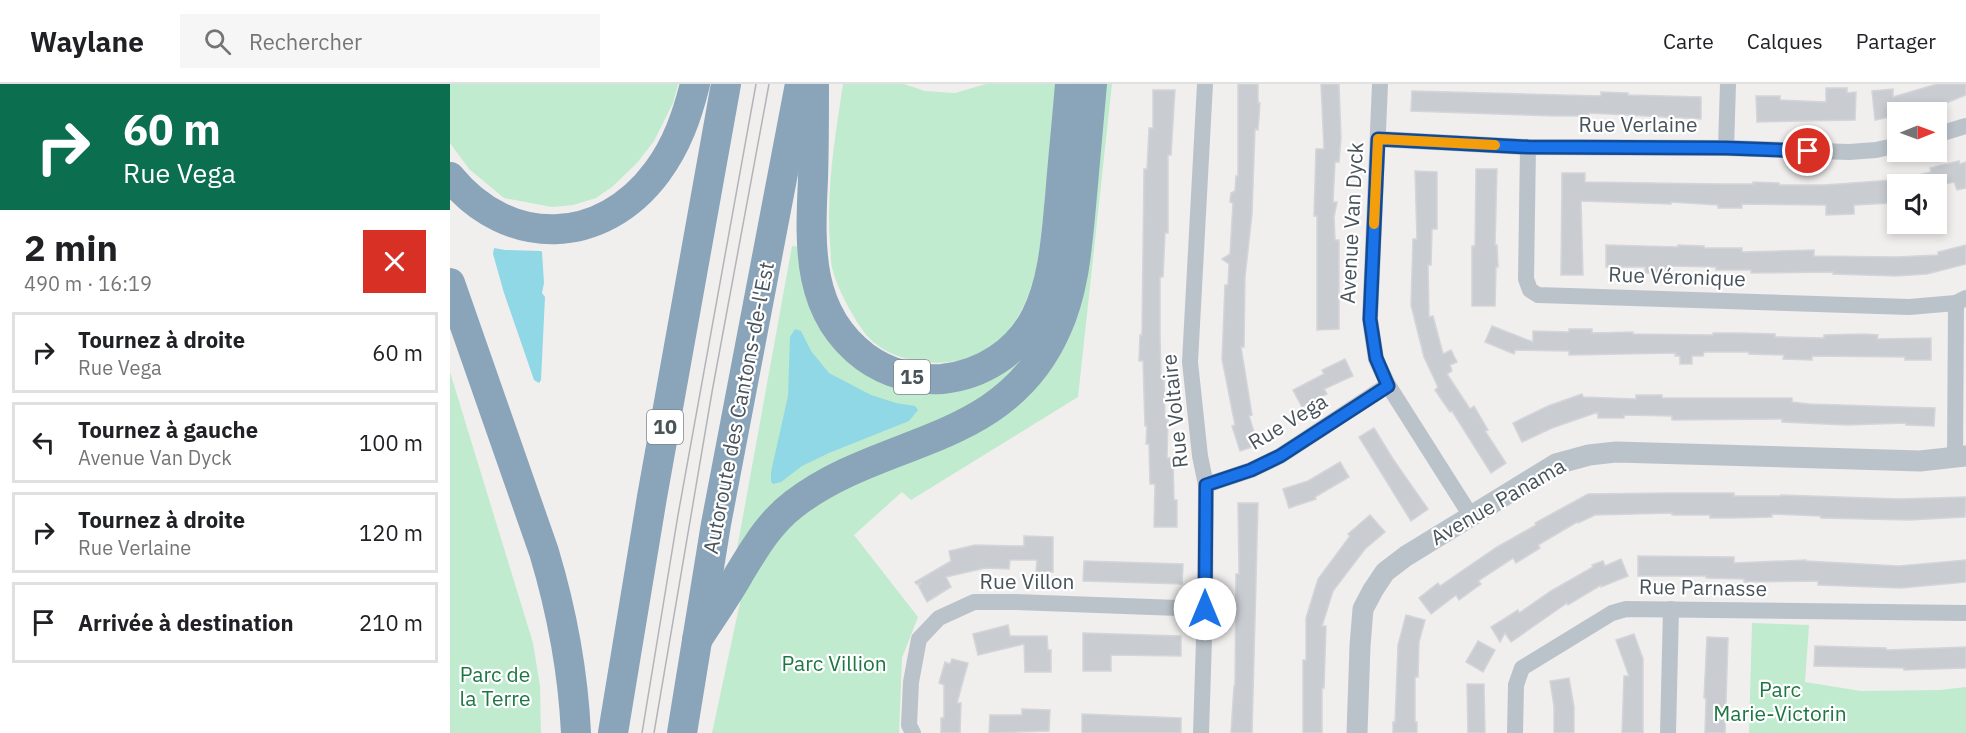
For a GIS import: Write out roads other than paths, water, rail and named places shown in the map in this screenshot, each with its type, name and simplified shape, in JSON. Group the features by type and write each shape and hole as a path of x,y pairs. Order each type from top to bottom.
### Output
{"highway":[{"path":"450,177 477,205 512,223 547,230 591,223 622,207 641,191 658,171 687,117 695,84"},
{"name":"10","path":"613,733 652,497 726,84"},
{"name":"Autoroute des Cantons-de-l'Est","path":"682,733 722,492 800,84"},
{"name":"15","path":"814,84 810,233 814,270 821,296 838,330 862,354 877,365 896,373 931,380 959,377 996,361 1018,343 1037,315 1049,280 1054,252 1070,84"},
{"path":"697,639 758,542 779,517 794,504 832,480 937,438 984,414 1011,393 1037,364 1057,329 1071,286 1078,237 1092,84"},
{"path":"450,283 554,586 569,658 576,733"}],"street":[{"name":"Rue Voltaire","path":"1200,733 1205,609 1206,485 1190,362 1205,84"},
{"name":"Avenue Van Dyck","path":"1380,84 1370,319 1376,358 1388,386 1472,516"},
{"path":"1726,148 1728,84"},
{"path":"1947,132 1966,126"},
{"name":"Rue Verlaine","path":"1378,139 1528,147 1726,148 1849,152 1887,148"},
{"name":"Rue Véronique","path":"1528,147 1526,279 1530,290 1538,295 1909,307 1961,301"},
{"path":"1961,301 1961,457"},
{"name":"Rue Vega","path":"1206,485 1251,470 1280,456 1388,386"},
{"name":"Avenue Panama","path":"1358,733 1363,609 1385,572 1406,556 1556,464 1589,454 1616,452 1920,461 1961,457"},
{"name":"Rue Villon","path":"913,733 909,725 911,682 919,639 939,618 974,602 1205,609"},
{"name":"Rue Parnasse","path":"1515,733 1516,685 1522,668 1612,613 1626,609 1966,613"},
{"path":"1668,733 1671,609"}],"water":[{"path":"494,248 542,252 544,283 542,293 545,297 539,383 534,380 504,293 493,254"},
{"path":"795,329 801,331 811,351 829,373 871,395 915,406 918,410 909,421 829,453 802,466 781,482 773,484 771,472 788,396 790,337"}],"tram line":[{"path":"642,733 678,515 756,84"},
{"path":"654,733 712,392 769,84"}],"park label":[{"name":"Parc Villion","path":"834,664"},
{"name":"Parc de la Terre","path":"495,687"},
{"name":"Parc Marie-Victorin","path":"1780,702"}]}
